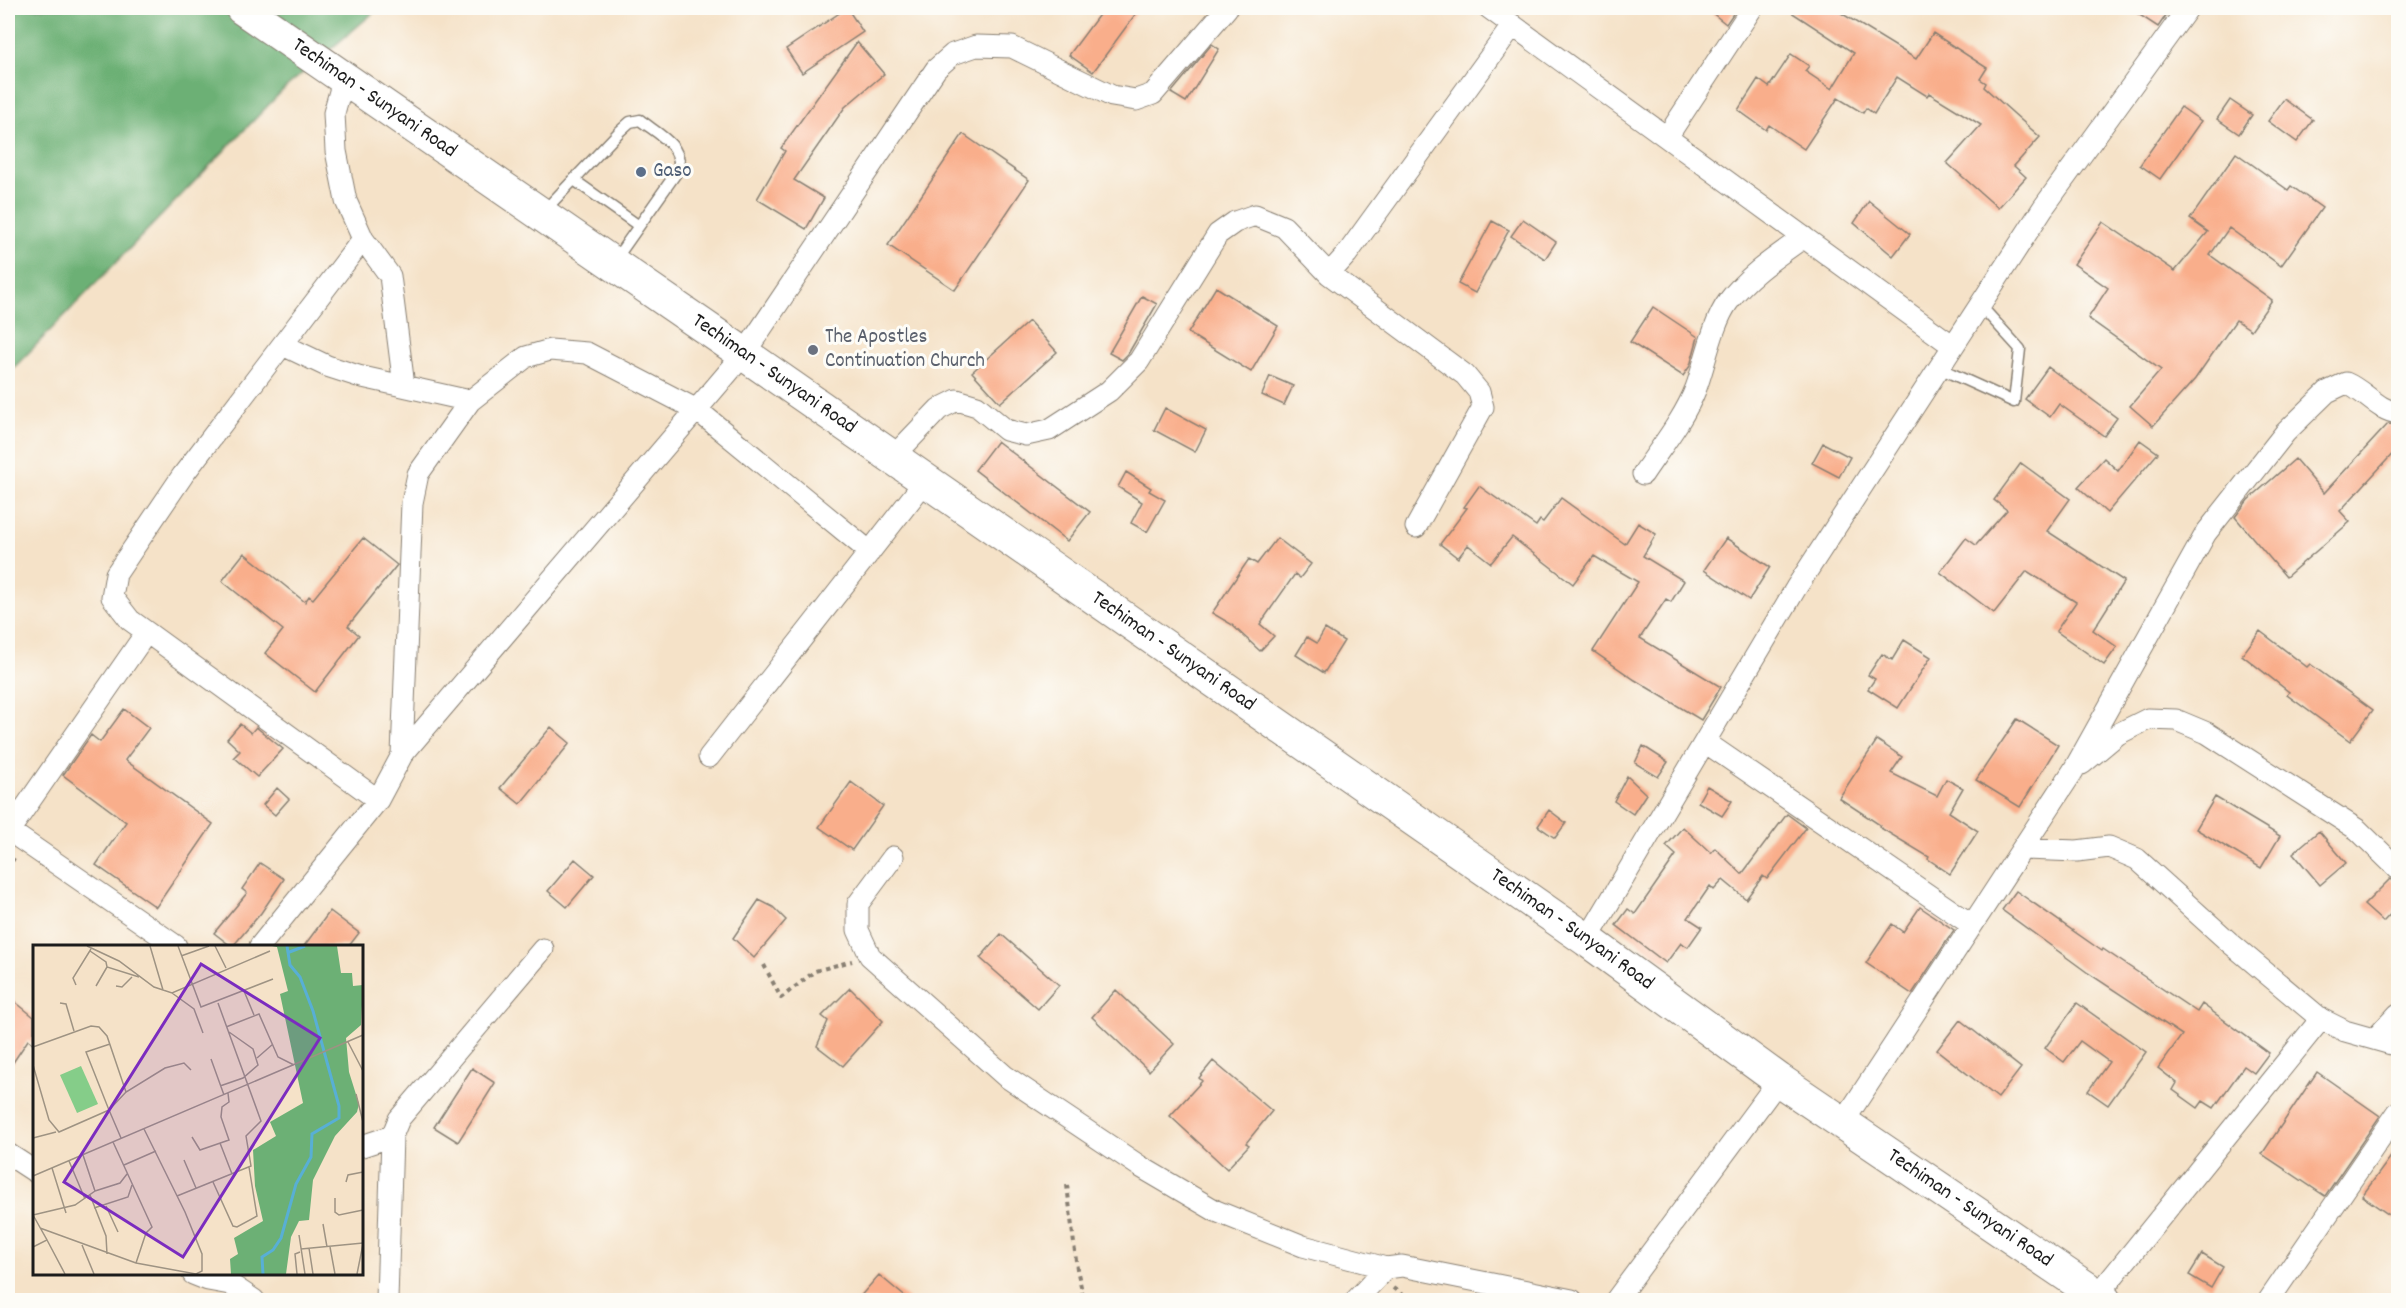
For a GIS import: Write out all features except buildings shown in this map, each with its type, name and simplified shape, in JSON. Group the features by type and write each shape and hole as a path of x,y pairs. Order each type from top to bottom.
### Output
{"main road":[{"name":"Techiman - Sunyani Road","path":"242,8 344,76 1587,940 1842,1124 2100,1298"}],"street":[{"path":"261,945 378,800 402,755 744,354 936,69 953,54 976,46 1012,47 1112,96 1136,100 1153,94 1227,8"},
{"path":"1489,8 1953,346"},
{"path":"1666,137 1752,8"},
{"path":"1587,940 1796,588 2043,208 2188,8"},
{"path":"1329,274 1347,254 1513,25"},
{"path":"344,76 334,113 336,152 346,201 363,239 390,276 404,386"},
{"path":"892,457 939,409 957,400 977,406 1006,430 1026,435 1049,430 1109,391 1139,361 1218,234 1235,222 1255,215 1284,227 1329,274 1466,375 1479,392 1484,407 1416,527"},
{"path":"1643,474 1696,390 1709,348 1727,304 1758,269 1804,237"},
{"path":"363,239 183,476 116,574 112,597 130,620 146,633 378,800"},
{"path":"283,345 327,366 358,376 470,401"},
{"path":"402,755 412,503 418,474 470,401 526,357 550,350 587,353 697,410 870,552"},
{"path":"1842,1124 2073,771 2206,533 2285,433 2327,392 2346,383 2357,388 2385,411 2398,413"},
{"path":"709,758 926,480"},
{"path":"146,633 8,830 175,945"},
{"path":"2073,771 2118,734 2148,719 2176,720 2207,733 2395,856"},
{"path":"1705,742 1972,925"},
{"path":"2022,849 2077,851 2109,847 2137,859 2229,942 2321,1019 2345,1031 2398,1046"},
{"path":"892,857 858,904 858,930 870,956 1005,1076 1141,1167 1216,1211 1303,1246 1386,1268 1402,1266 1563,1299"},
{"path":"387,1300 392,1136 399,1119 543,949"},
{"path":"2375,1039 2398,1014"},
{"path":"2100,1298 2321,1019"},
{"path":"1616,1300 1779,1080"},
{"path":"2268,1300 2398,1112"},
{"path":"363,1146 392,1136"},
{"path":"8,1154 33,1170"},
{"path":"1356,1300 1386,1268"},
{"path":"196,1275 208,1280 234,1279 254,1300"},
{"path":"216,1300 234,1279"}],"lane":[{"path":"542,214 630,122 640,120 675,147 680,158 679,169 613,263"},
{"path":"574,180 639,226"},
{"path":"1939,369 2014,402 2020,349 1980,305"}],"path":[{"path":"764,965 781,998 815,971 870,956"},
{"path":"1068,1185 1077,1269 1084,1300"}],"green space":[{"path":"8,8 379,8 285,88 8,374"}],"place":[{"name":"Gaso","path":"641,172"},
{"name":"The Apostles Continuation Church","path":"813,350"}]}
